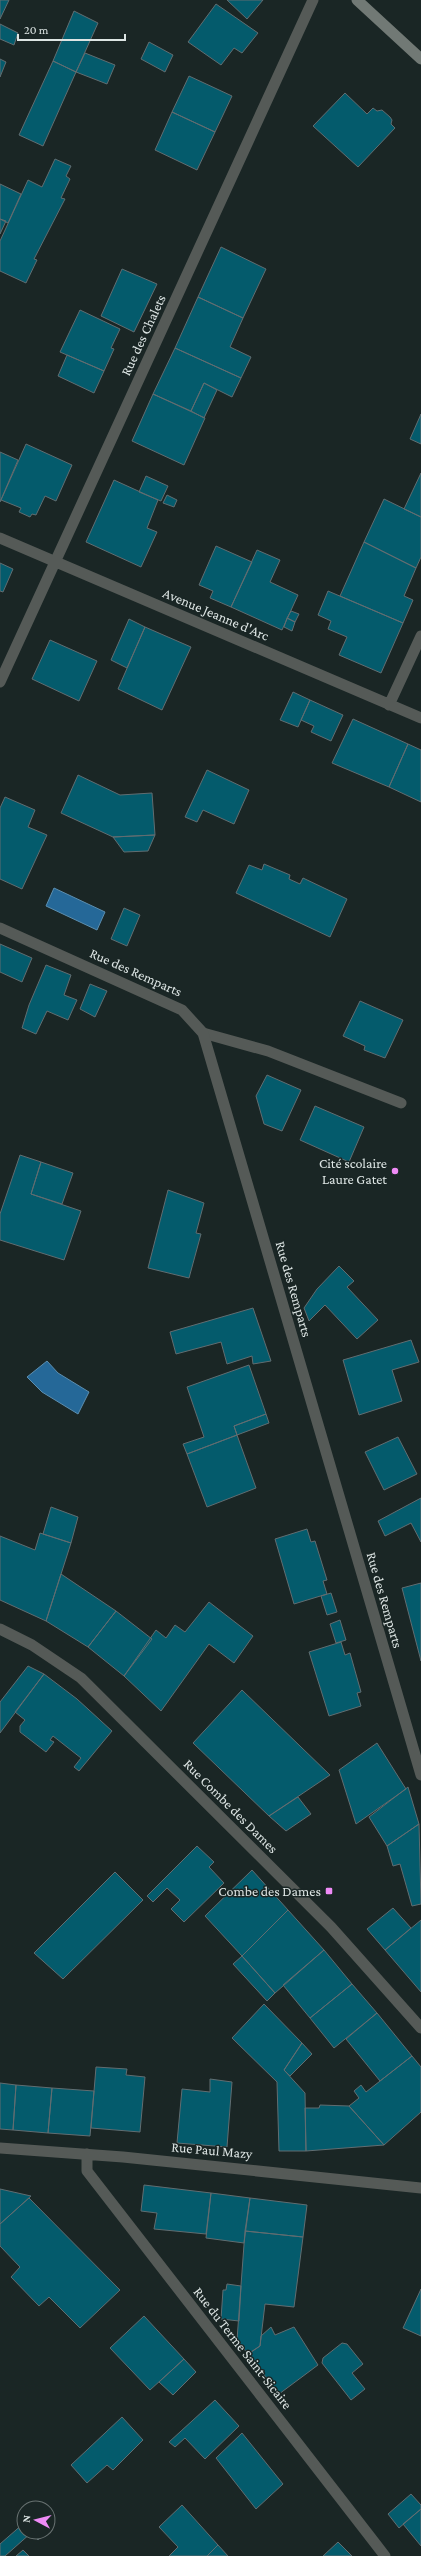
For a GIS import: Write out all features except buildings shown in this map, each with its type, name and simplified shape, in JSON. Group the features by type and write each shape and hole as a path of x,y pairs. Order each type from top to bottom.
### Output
{"main road":[{"path":"358,0 421,59"}],"street":[{"name":"Rue des Chalets","path":"0,682 312,0"},
{"name":"Avenue Jeanne d'Arc","path":"0,538 421,718"},
{"path":"389,705 421,636"},
{"name":"Rue des Remparts","path":"0,928 182,1010 203,1033 421,1775"},
{"path":"203,1033 268,1051 401,1103"},
{"name":"Rue Combe des Dames","path":"0,1629 32,1645 81,1678 331,1927 421,2028"},
{"name":"Rue Paul Mazy","path":"0,2148 87,2154 300,2173 421,2188"},
{"name":"Rue du Terme Saint-Sicaire","path":"87,2154 87,2171 386,2556"}],"water":[{"path":"54,888 105,912 97,930 46,906"},
{"path":"47,1361 58,1373 89,1392 78,1414 42,1392 27,1377"}],"place":[{"name":"Cité scolaire Laure Gatet","path":"395,1171"},
{"name":"Combe des Dames","path":"329,1891"}]}
